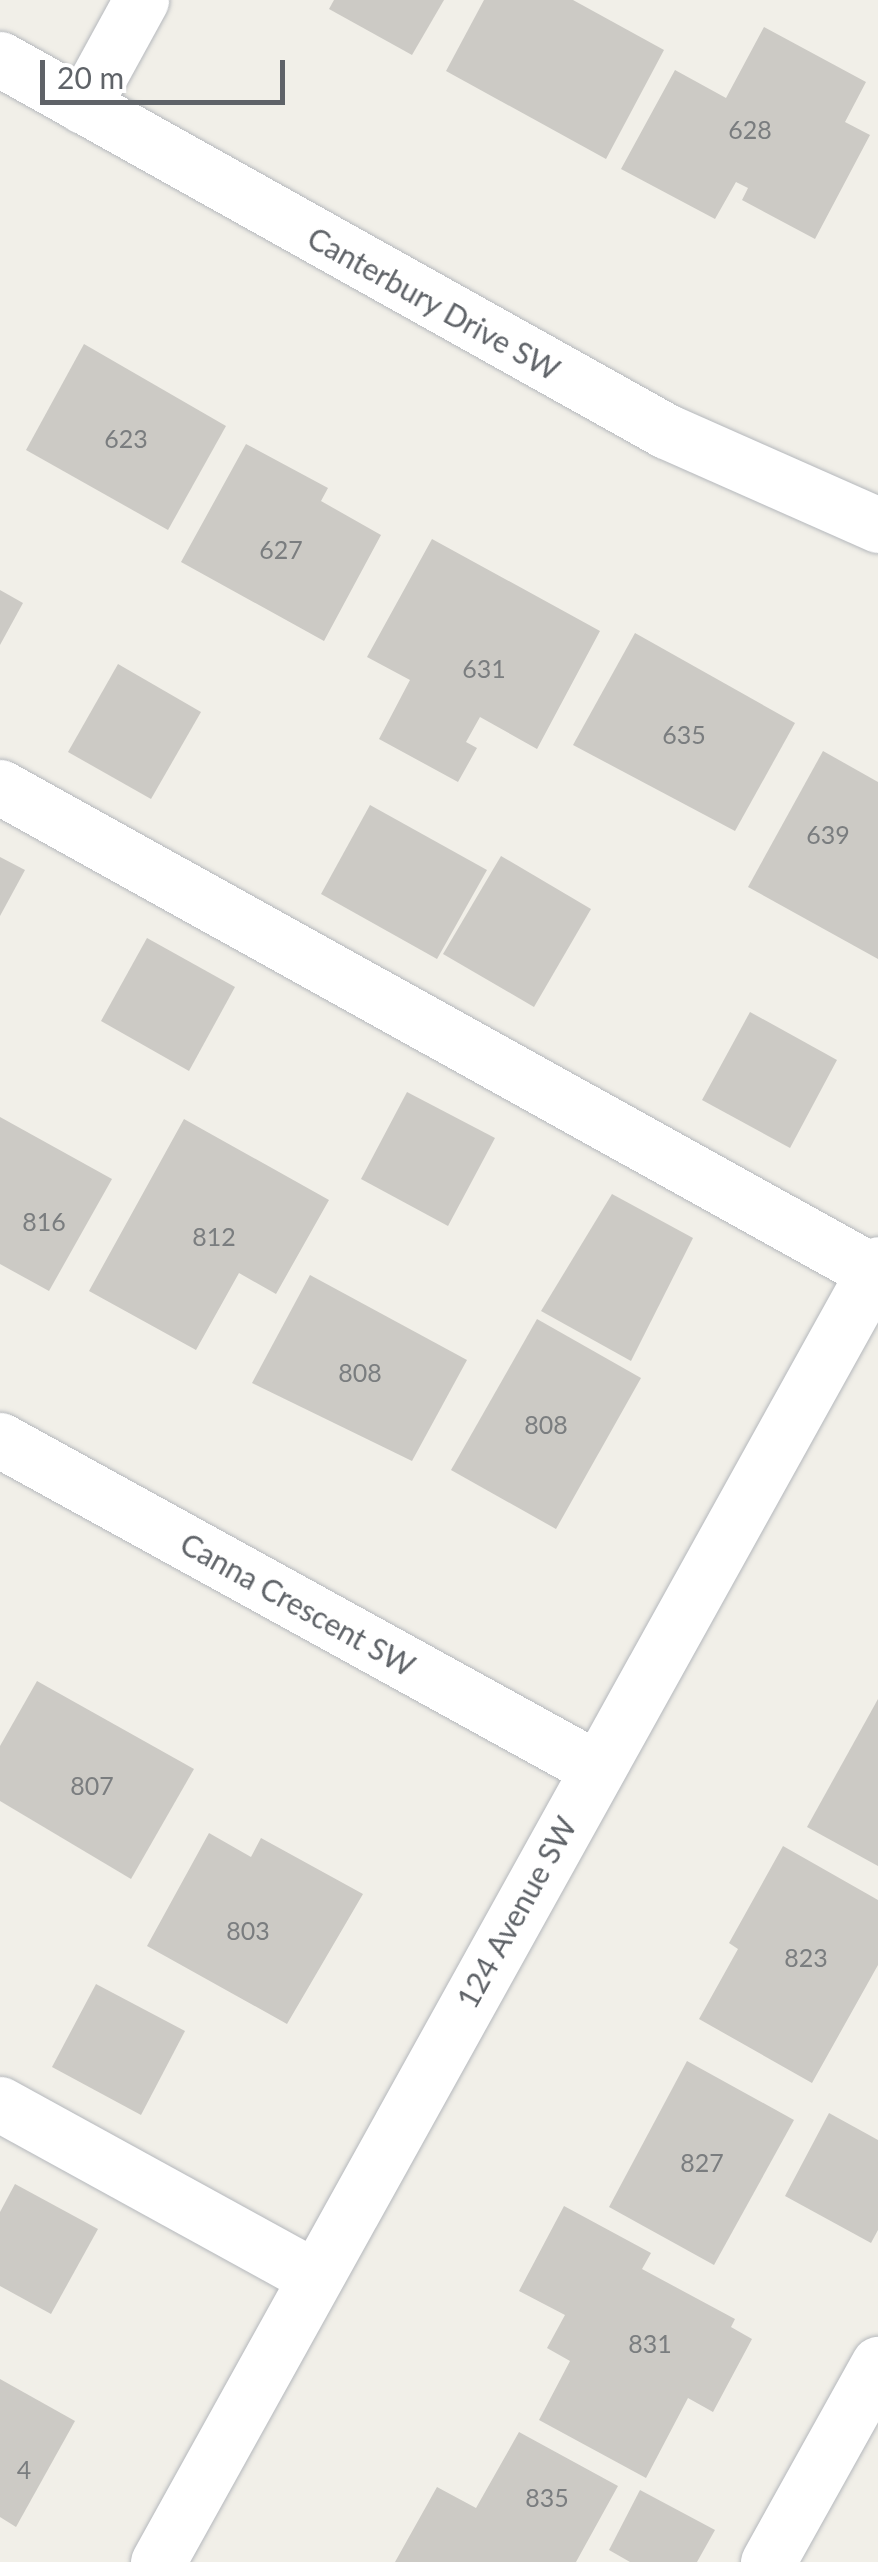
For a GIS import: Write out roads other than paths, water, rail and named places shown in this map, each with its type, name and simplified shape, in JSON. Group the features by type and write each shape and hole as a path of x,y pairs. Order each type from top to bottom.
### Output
{"street":[{"path":"82,106 142,0"},
{"name":"Canterbury Drive SW","path":"0,60 666,431 878,525"},
{"path":"0,788 876,1268"},
{"name":"124 Avenue SW","path":"158,2562 876,1268"},
{"name":"Canna Crescent SW","path":"0,1440 596,1768"},
{"path":"0,2104 315,2277"},
{"path":"768,2562 878,2364"}]}
